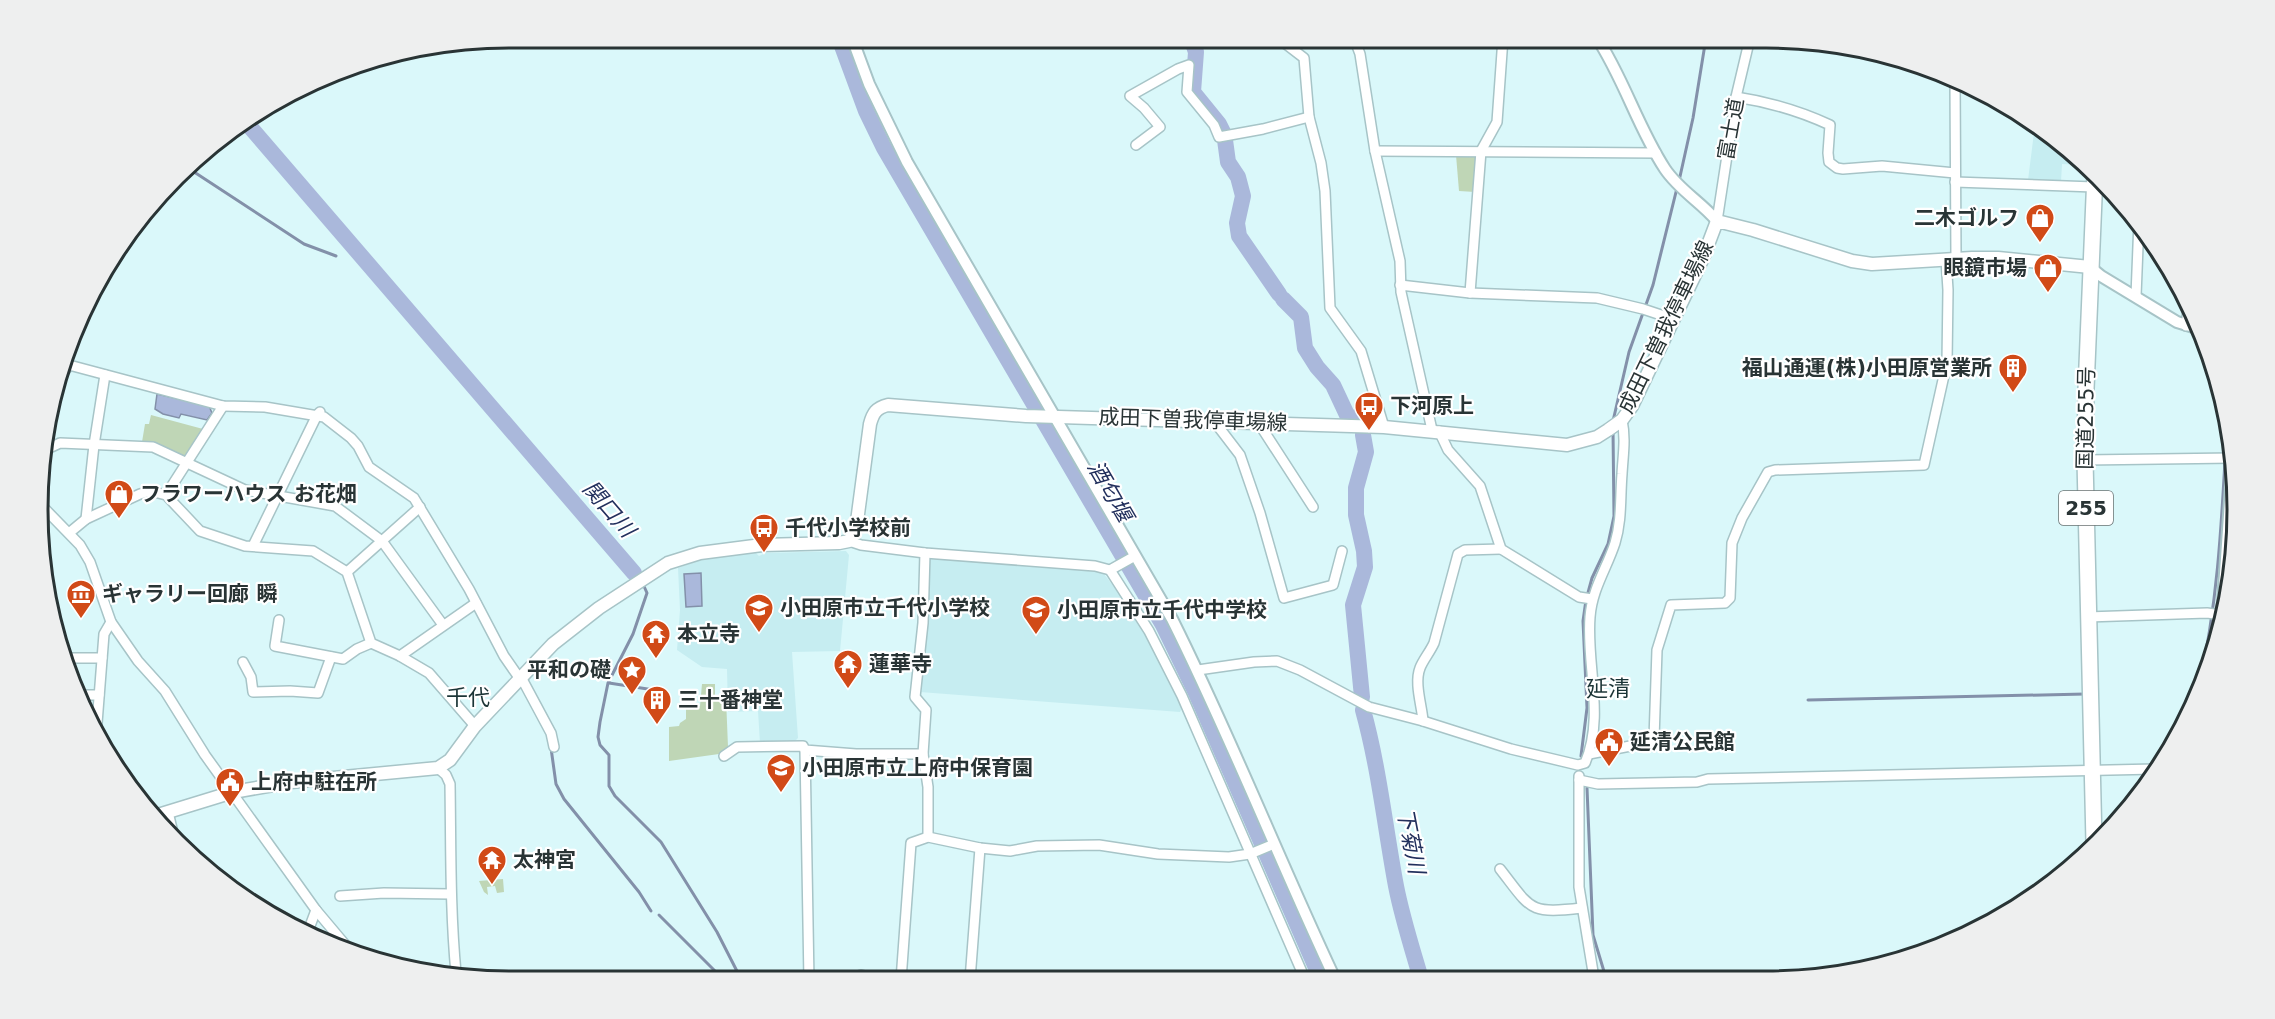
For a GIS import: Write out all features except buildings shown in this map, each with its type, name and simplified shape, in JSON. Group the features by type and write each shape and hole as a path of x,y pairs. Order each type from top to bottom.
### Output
{"highway":[{"name":"国道255号","path":"2094,185 2085,460 2094,834"}],"main road":[{"name":"成田下曽我停車場線","path":"849,541 856,530 873,413 878,408 888,405 1026,416 1384,427 1567,445 1597,437 1622,420 1632,406 1703,258 1717,221 1754,230 1851,261 1884,265 1951,259 1998,258 2090,267"},
{"path":"163,814 233,792 291,782 438,768 450,760 475,726 554,644 599,608 668,563 700,553 762,545 849,541"}],"street":[{"path":"856,48 869,84 907,162 1135,555 1198,670 1331,971"},
{"path":"1291,48 1304,58 1309,117 1321,163 1325,190 1330,308 1361,351 1384,427"},
{"path":"1358,48 1375,152 1400,261 1400,285 1412,347 1435,431 1458,464 1480,486 1501,549"},
{"path":"1470,293 1481,151 1497,122 1502,48"},
{"path":"1602,48 1656,153 1678,186 1717,221"},
{"name":"富士道","path":"1717,221 1736,97 1748,48"},
{"path":"1136,145 1160,127 1130,96 1178,69 1189,66 1187,92 1214,126 1219,137 1309,117"},
{"path":"1589,754 1651,742 1654,739 1657,650 1671,605 1725,603 1730,598 1732,543 1768,472 1924,465 1947,362 1955,178 1955,89"},
{"path":"1736,97 1778,105 1807,114 1830,125 1829,162 1837,168 1882,166 1955,178 2089,180"},
{"path":"1375,152 1656,153"},
{"path":"2136,296 2138,238"},
{"path":"2090,267 2101,276 2189,327"},
{"path":"1400,285 1470,293 1597,298 1645,309 1673,319"},
{"path":"2186,326 2187,321"},
{"path":"71,365 223,406 319,413 351,438 369,467 414,498 420,507 504,656 520,678 551,733 554,747"},
{"path":"86,519 105,375"},
{"path":"166,495 223,406"},
{"path":"253,546 319,413"},
{"path":"1198,670 1277,661 1300,670 1369,707 1423,721 1511,749 1578,765 1586,763 1594,707 1588,598 1614,546 1620,521 1626,436 1622,420"},
{"path":"1214,421 1239,455 1260,513 1284,598 1333,585 1342,552"},
{"path":"1258,422 1313,507"},
{"path":"52,447 60,443 153,447 245,490 335,506 382,541 443,625"},
{"path":"2085,460 2224,458"},
{"path":"69,533 86,519 150,491 166,495 200,531 245,546 313,551 347,572 371,643 429,673 475,726"},
{"path":"2218,599 2226,492"},
{"path":"347,572 420,507"},
{"path":"48,512 80,545 90,562 111,622 138,662 165,691 205,755 316,910 340,939"},
{"path":"849,541 861,545 926,553 1113,568 1135,555"},
{"path":"1423,721 1418,677 1420,667 1430,654 1434,643 1458,554 1465,550 1501,549 1578,597 1588,598"},
{"path":"926,553 923,623 915,697 926,710 923,754 928,787 928,837"},
{"path":"1113,568 1182,696 1301,971"},
{"path":"400,656 476,603"},
{"path":"2087,617 2215,614"},
{"path":"279,620 275,646 343,659 371,643"},
{"path":"97,717 104,634 111,622"},
{"path":"243,662 251,677 253,692 318,693 331,657"},
{"path":"72,658 102,658"},
{"path":"87,695 99,695"},
{"path":"723,756 737,747 803,746 805,750 808,971"},
{"path":"805,750 856,754 923,754"},
{"path":"1578,765 1579,887 1593,971"},
{"path":"438,768 446,775 450,784 452,875 450,894 456,968"},
{"path":"1579,780 1598,784 1697,782 1708,779 2147,769"},
{"path":"901,971 911,843 928,837 980,848 1010,851 1037,846 1099,845 1158,854 1229,857 1250,854 1274,844"},
{"path":"971,971 980,848"},
{"path":"1500,869 1523,899 1534,908 1546,911 1582,908"},
{"path":"340,896 384,893 450,894"},
{"path":"311,926 316,910"}],"shaded area":[{"path":"2034,134 2072,164 2062,164 2061,182 2028,180"},
{"path":"157,394 209,406 212,413 207,420 181,414 179,418 163,414 155,409"},
{"name":"小田原市立千代小学校","path":"846,551 849,555 840,651 792,652 798,738 793,743 760,743 758,711 728,712 727,669 702,667 677,650 680,610 678,568 706,558 756,553 759,556 766,553"},
{"name":"小田原市立千代中学校","path":"930,556 1013,565 1097,569 1104,574 1136,615 1178,697 1182,708 1180,712 920,692"},
{"path":"701,573 702,606 686,607 684,574"}],"green space":[{"path":"1456,155 1477,155 1475,192 1459,191"},
{"path":"151,415 203,429 187,455 183,456 159,445 142,442 145,424 149,424"},
{"path":"702,684 715,684 715,698 726,698 728,747 719,754 669,761 669,727 679,726 686,719 686,706 700,706"},
{"path":"503,879 504,892 497,893 495,886 487,887 488,895 479,881"}],"waterway":[{"name":"酒匂堰","path":"843,48 866,111 884,148 1163,625 1196,693 1318,971"},
{"name":"下菊川","path":"1195,48 1193,92 1219,124 1224,134"},
{"path":"1679,181 1693,118 1704,48"},
{"name":"関口川","path":"251,128 634,573"},
{"name":"下菊川","path":"1225,140 1228,162 1238,177 1243,196 1237,223 1239,236 1279,294"},
{"path":"195,172 304,244 336,256"},
{"path":"1613,421 1629,352 1653,285 1677,188"},
{"name":"下菊川","path":"1283,299 1301,317 1305,348 1317,367 1333,385 1348,417 1362,418"},
{"path":"1581,756 1587,708 1583,621 1592,578 1608,544 1614,516 1613,430"},
{"name":"下菊川","path":"1362,697 1353,605 1365,567 1356,515 1356,488 1366,452 1363,435"},
{"path":"2208,640 2215,588 2225,464"},
{"name":"関口川","path":"634,573 639,579"},
{"name":"関口川","path":"643,584 647,593 633,634 608,683 600,722 598,737 600,745 609,755 609,786 615,796 661,842 717,932 737,971"},
{"path":"609,683 654,690"},
{"path":"1808,700 2085,694"},
{"name":"下菊川","path":"1363,710 1378,776 1398,898 1419,971"},
{"path":"551,748 556,784 564,799 639,892 651,911"},
{"path":"1587,788 1593,935 1604,971"},
{"path":"659,915 715,971"}],"place":[{"name":"二木ゴルフ","path":"2040,244"},
{"name":"眼鏡市場","path":"2048,294"},
{"name":"福山通運(株)小田原営業所","path":"2013,394"},
{"name":"下河原上","path":"1369,432"},
{"name":"フラワーハウス お花畑","path":"119,520"},
{"name":"千代小学校前","path":"764,554"},
{"name":"ギャラリー回廊 瞬","path":"81,620"},
{"name":"小田原市立千代小学校","path":"759,634"},
{"name":"小田原市立千代中学校","path":"1036,636"},
{"name":"本立寺","path":"656,660"},
{"name":"蓮華寺","path":"848,690"},
{"name":"平和の礎","path":"632,696"},
{"name":"三十番神堂","path":"657,726"},
{"name":"延清公民館","path":"1609,768"},
{"name":"小田原市立上府中保育園","path":"781,794"},
{"name":"上府中駐在所","path":"230,808"},
{"name":"太神宮","path":"492,886"}],"district":[{"name":"延清","path":"1608,688"},
{"name":"千代","path":"468,697"}]}
